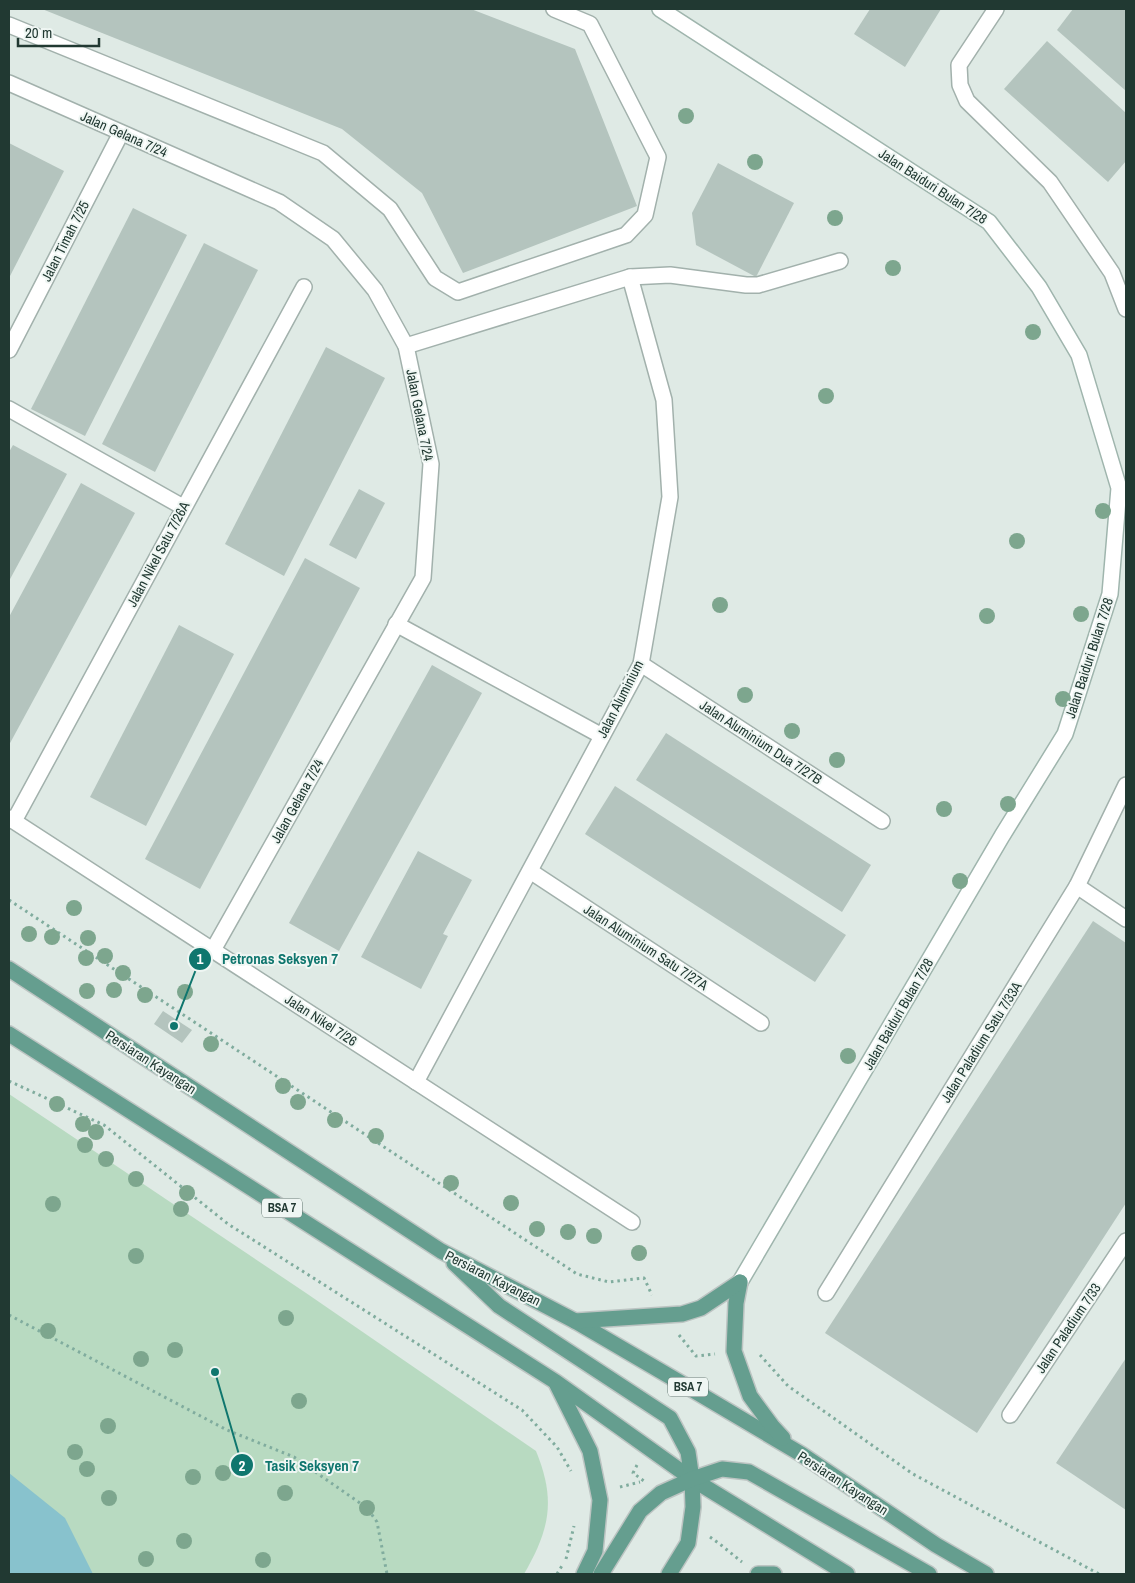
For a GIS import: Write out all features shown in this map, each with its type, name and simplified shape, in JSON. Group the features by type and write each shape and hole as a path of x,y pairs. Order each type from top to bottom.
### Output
{"main road":[{"name":"Persiaran Kayangan","path":"9,969 441,1251 575,1321 801,1454 936,1544 986,1574"},
{"name":"BSA 7","path":"9,1034 556,1382 692,1479 847,1574"},
{"path":"441,1251 499,1306 670,1418 688,1452 693,1506 688,1543 669,1574"},
{"path":"575,1321 663,1317 682,1314 701,1308 740,1282"},
{"path":"740,1282 736,1303 734,1351 750,1396 772,1426 801,1454"},
{"path":"556,1382 590,1451 600,1500 595,1551 584,1574"},
{"path":"601,1574 640,1511 661,1493 722,1468 749,1472 928,1574"},
{"path":"758,1574 774,1574"}],"street":[{"path":"9,25 323,153 390,209 435,278 458,292 626,235 645,215 658,157 590,24 554,9"},
{"name":"Jalan Baiduri Bulan 7/28","path":"660,9 989,222 1039,287 1079,355 1122,487 1110,594 1065,734 1002,836 740,1282"},
{"path":"996,9 959,65 960,85 967,101 1050,182 1112,273 1126,309"},
{"name":"Jalan Gelana 7/24","path":"9,83 279,202 332,239 375,290 406,346 431,464 423,578 213,950"},
{"name":"Jalan Timah 7/25","path":"9,350 122,133"},
{"path":"406,346 630,277 670,275 758,285 840,261"},
{"name":"Jalan Aluminium","path":"416,1082 641,664 670,497 664,400 630,277"},
{"name":"Jalan Nikel Satu 7/26A","path":"11,819 304,287"},
{"path":"9,410 183,507"},
{"path":"396,624 602,736"},
{"name":"Jalan Aluminium Dua 7/27B","path":"641,664 882,821"},
{"name":"Jalan Paladium Satu 7/33A","path":"826,1292 1077,886 1126,785"},
{"name":"Jalan Nikel 7/26","path":"11,819 632,1222"},
{"name":"Jalan Aluminium Satu 7/27A","path":"530,871 762,1023"},
{"path":"1077,886 1126,919"},
{"name":"Jalan Paladium 7/33","path":"1010,1415 1126,1241"}],"path":[{"path":"9,900 577,1274 609,1282 644,1278 663,1317 696,1356 752,1347 788,1386 913,1474 1100,1574"},
{"path":"9,1081 104,1125 228,1224 522,1410 557,1447 572,1472"},
{"path":"9,1315 228,1430 294,1457 367,1508 378,1522 386,1574"},
{"path":"557,1574 565,1560 576,1519"}],"green space":[{"path":"9,1094 306,1293 536,1451 546,1485 547,1514 540,1543 524,1574 9,1574"}],"water":[{"path":"9,1473 65,1518 93,1574 9,1574"}],"building":[{"path":"42,9 471,9 575,49 637,206 463,273 422,193 342,129"},
{"path":"870,9 941,9 905,67 854,34"},
{"path":"1073,9 1126,9 1126,91 1057,30"},
{"path":"1047,41 1126,113 1126,161 1108,182 1004,89"},
{"path":"9,143 64,171 9,278"},
{"path":"718,163 794,203 756,277 696,245 692,213"},
{"path":"133,208 187,235 85,436 31,409"},
{"path":"204,243 258,270 155,472 102,444"},
{"path":"326,347 385,378 284,576 225,544"},
{"path":"13,445 67,474 9,581 9,452"},
{"path":"81,483 135,513 9,745 9,617"},
{"path":"359,489 385,503 356,559 329,545"},
{"path":"305,558 360,588 200,889 145,859"},
{"path":"179,625 234,654 146,826 90,797"},
{"path":"432,665 482,693 339,951 289,923"},
{"path":"666,733 871,865 842,912 636,780"},
{"path":"615,786 846,935 815,982 585,834"},
{"path":"418,851 472,880 443,934 448,936 421,989 361,957"},
{"path":"1093,921 1126,943 1126,1203 977,1433 825,1333"},
{"path":"163,1011 192,1030 182,1043 154,1024"},
{"path":"1126,1358 1126,1510 1056,1463"}],"place":[{"name":"Petronas Seksyen 7","path":"174,1026"},
{"name":"Tasik Seksyen 7","path":"215,1372"}]}
